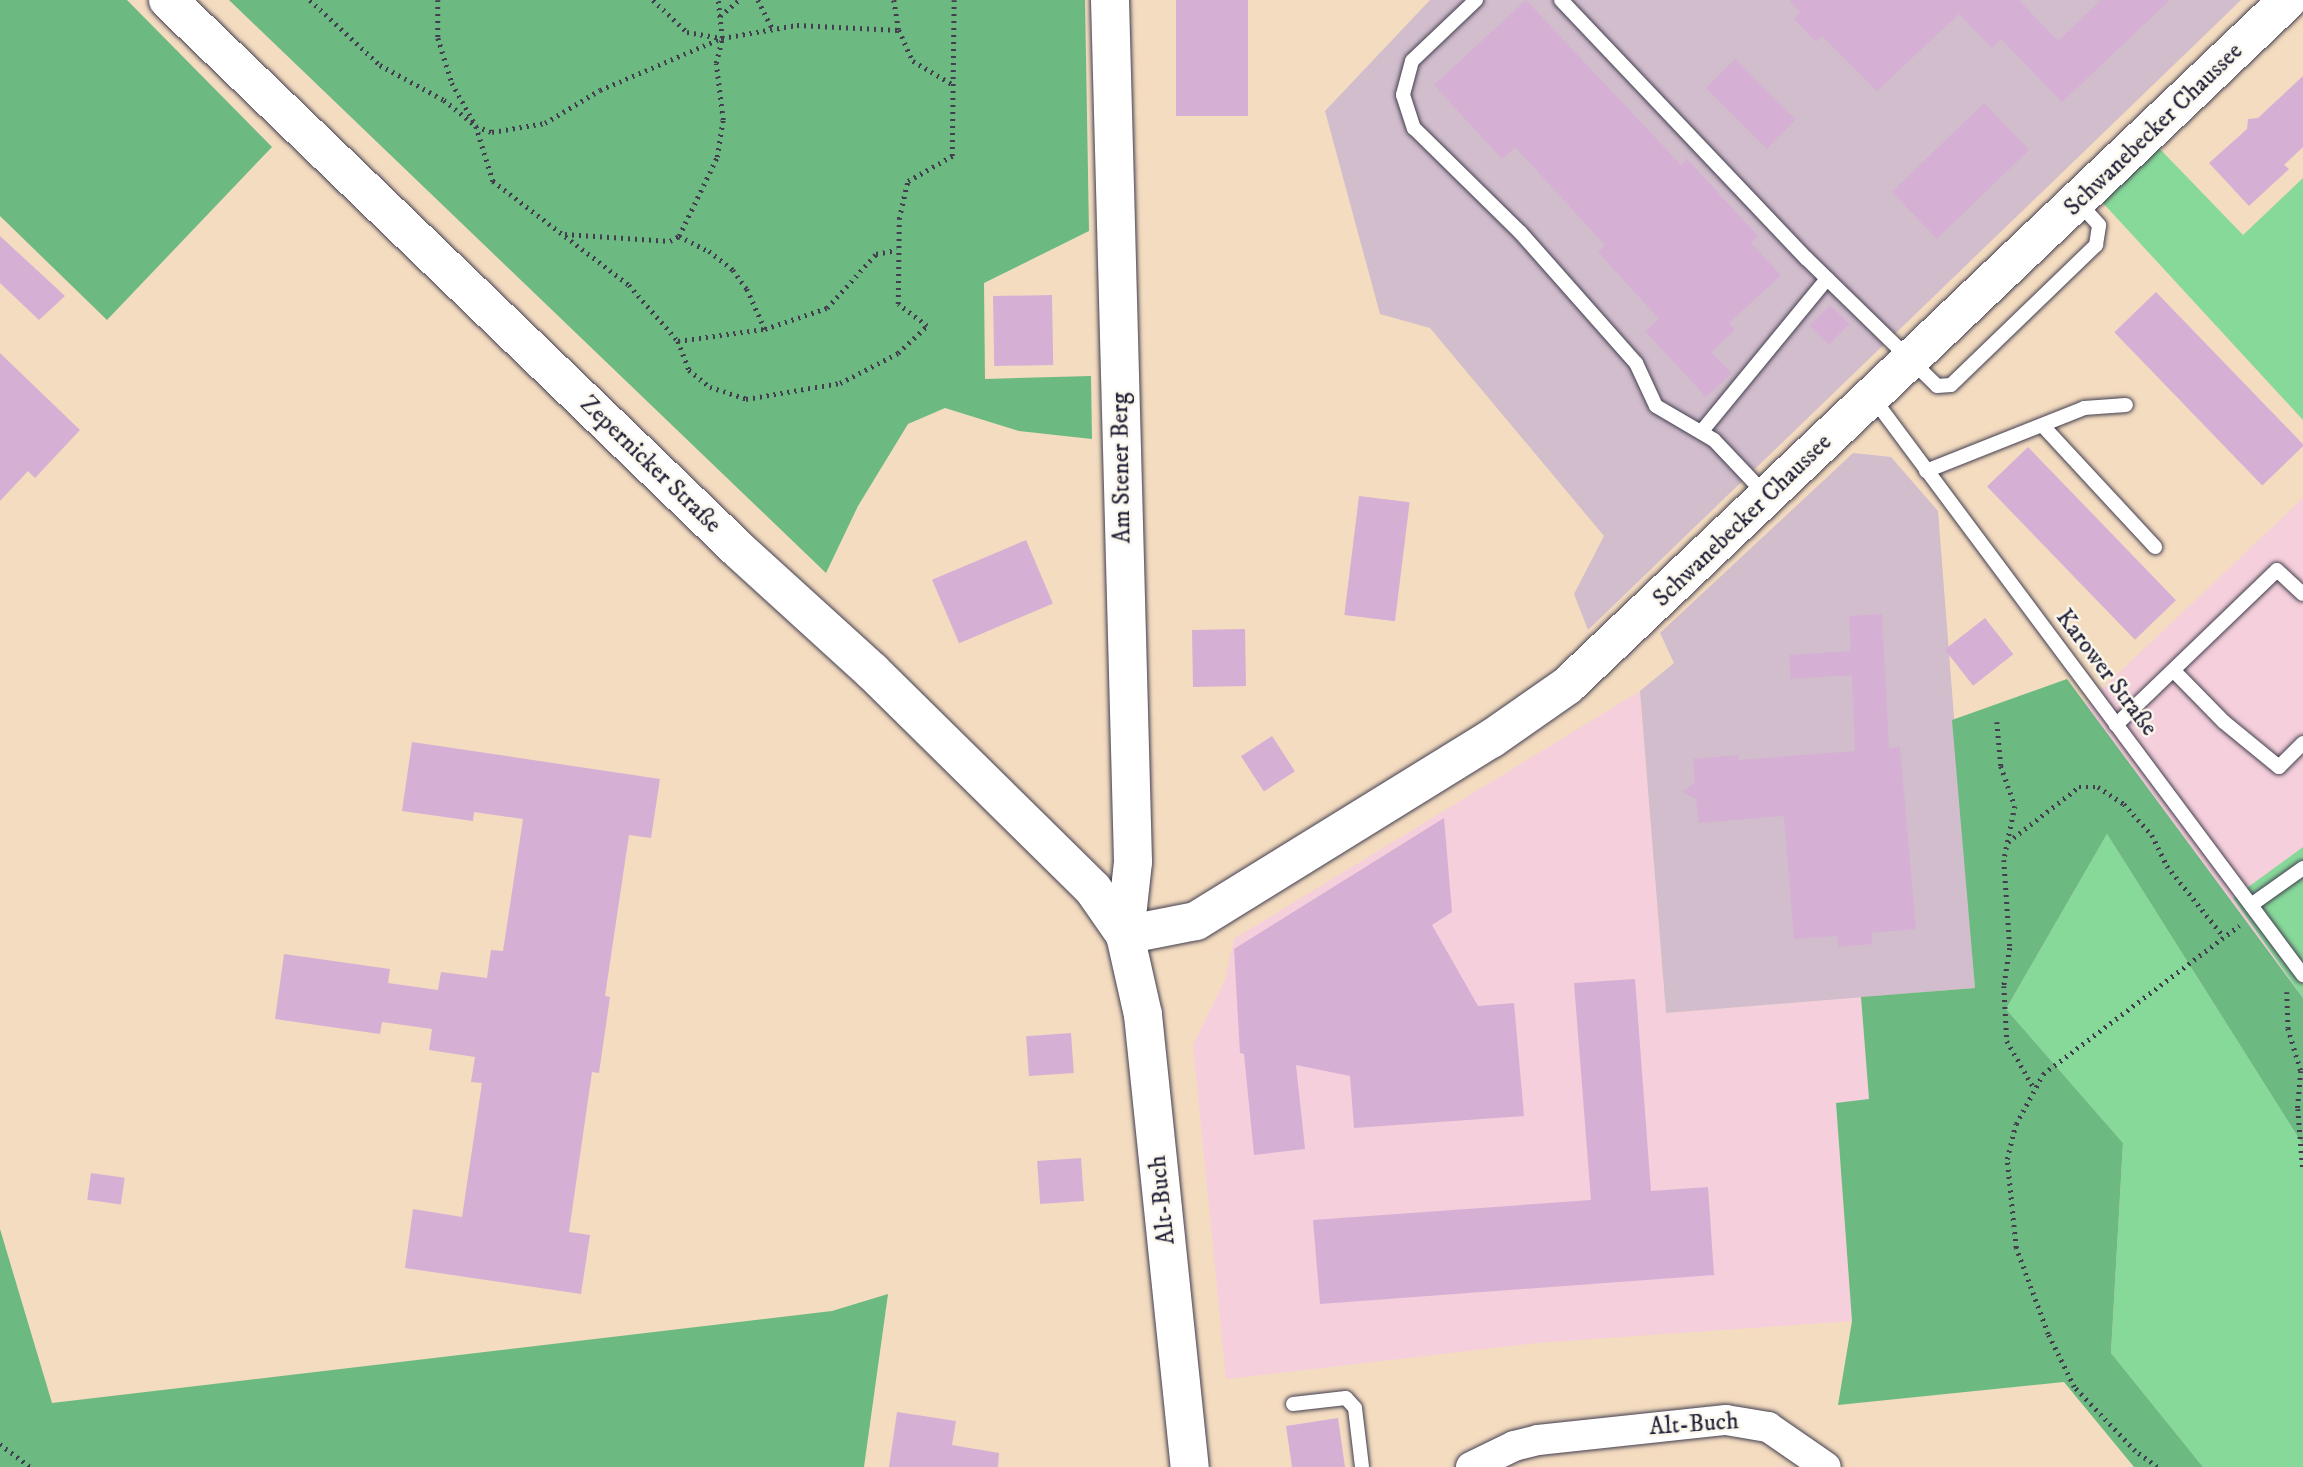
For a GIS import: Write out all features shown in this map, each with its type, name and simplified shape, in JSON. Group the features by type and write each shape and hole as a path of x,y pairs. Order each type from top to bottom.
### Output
{"main road":[{"name":"Zepernicker Straße","path":"168,0 1060,853 1093,888 1125,935"},
{"name":"Am Stener Berg","path":"1111,0 1133,862 1125,935"},
{"name":"Schwanebecker Chaussee","path":"1125,935 1196,922 1543,705 1639,621 2079,203 2288,0"},
{"name":"Alt-Buch","path":"1125,935 1143,1015 1190,1467"}],"street":[{"name":"Alt-Buch","path":"1471,1467 1514,1446 1538,1440 1726,1420 1768,1427 1826,1467"}],"lane":[{"path":"1476,0 1412,61 1403,94 1414,128 1520,232 1636,363 1656,406 1702,431 1768,497"},
{"path":"1562,0 1827,279 1910,362"},
{"path":"1702,431 1827,279"},
{"name":"Karower Straße","path":"1872,397 2302,973"},
{"path":"1926,471 2084,408 2126,405"},
{"path":"2043,426 2155,547"},
{"path":"2116,725 2277,570 2303,593"},
{"path":"2174,671 2224,722 2279,767 2303,743"},
{"path":"2254,909 2303,868"},
{"path":"1293,1404 1346,1398 1355,1408 1362,1467"}],"path":[{"path":"310,0 380,65 444,100 476,126 492,132 545,123 600,90 722,38 797,25 899,30"},
{"path":"439,0 438,38 452,83 476,126 493,181 629,285 678,341 689,370 710,387 746,399 840,383 898,353 928,326 898,304 897,250 908,181 952,156 954,0"},
{"path":"653,0 687,33 722,38"},
{"path":"563,234 670,241 679,236 717,157 723,120 716,63 722,38 718,0"},
{"path":"720,16 739,0"},
{"path":"758,0 773,29"},
{"path":"894,0 899,30 913,61 952,84"},
{"path":"679,236 709,251 733,270 747,289 765,329"},
{"path":"678,341 765,329 827,308 876,254 897,250"},
{"path":"1997,722 2001,766 2015,806 2004,860 2010,948 2004,986 2007,1041 2034,1088"},
{"path":"2008,842 2079,787 2098,787 2124,804 2152,835 2167,866 2224,937"},
{"path":"2157,1467 2135,1451 2074,1387 2048,1334 2016,1248 2007,1159 2016,1124 2043,1074 2224,937 2254,909"},
{"path":"2302,973 2287,985 2288,1028 2301,1071 2298,1109 2303,1171"},
{"path":"0,1444 31,1467"}],"shaded area":[{"path":"1430,0 2241,0 1588,630 1574,594 1604,536 1430,328 1380,314 1325,111"},
{"path":"1853,453 1891,457 1938,511 1975,988 1666,1013 1640,691 1674,663 1660,633"},
{"path":"2303,498 2303,1042 2068,721"},
{"path":"1640,691 1666,1013 1861,997 1869,1100 1836,1104 1852,1321 1537,1343 1226,1379 1193,1045 1225,980 1234,939"}],"green space":[{"path":"0,0 127,0 272,147 107,320 0,216"},
{"path":"229,0 1085,0 1089,231 984,283 985,379 1091,376 1092,439 1019,431 945,408 908,424 858,506 826,573"},
{"path":"2158,147 2243,235 2303,178 2303,420 2102,202"},
{"path":"2067,679 2303,998 2303,1145 2107,834 2006,1009 2123,1143 2111,1353 2203,1467 2134,1467 2064,1382 1838,1405 1852,1321 1836,1103 1869,1099 1861,997 1975,988 1952,720"},
{"path":"2107,834 2303,1145 2303,1467 2203,1467 2111,1353 2123,1143 2006,1009"},
{"path":"2303,847 2303,998 2233,898"},
{"path":"0,1229 52,1403 832,1311 888,1294 864,1467 0,1467"}],"building":[{"path":"1176,0 1248,0 1248,116 1176,116"},
{"path":"1526,0 1681,165 1687,159 1758,236 1751,243 1781,275 1729,323 1735,330 1711,352 1732,373 1706,397 1645,331 1659,319 1598,252 1605,245 1515,147 1502,159 1434,85"},
{"path":"1789,0 2019,0 2058,41 2101,0 2170,0 2062,102 2001,39 1992,48 1959,14 1877,91 1822,36 1816,42 1794,19 1800,12"},
{"path":"1735,59 1796,120 1767,149 1706,88"},
{"path":"2303,76 2303,147 2284,165 2289,169 2249,206 2209,163 2247,129 2248,119 2258,118"},
{"path":"1984,103 2029,150 1937,239 1892,192"},
{"path":"0,236 65,296 39,320 0,283"},
{"path":"2156,292 2303,444 2262,486 2114,332"},
{"path":"1052,295 1053,365 994,366 993,296"},
{"path":"1830,305 1849,324 1829,345 1809,326"},
{"path":"0,353 80,430 35,478 28,471 0,501"},
{"path":"2028,447 2176,600 2135,640 1987,487"},
{"path":"1359,496 1410,502 1395,621 1344,615"},
{"path":"1026,540 1053,604 959,643 932,580"},
{"path":"1882,614 1889,748 1900,747 1916,929 1871,933 1872,944 1838,947 1837,936 1794,939 1784,816 1699,823 1696,799 1683,792 1695,782 1693,759 1738,755 1739,760 1855,751 1852,675 1791,679 1789,655 1851,651 1849,616"},
{"path":"1985,618 2013,654 1973,686 1945,649"},
{"path":"1245,629 1246,686 1193,687 1192,630"},
{"path":"1272,736 1295,771 1264,791 1241,756"},
{"path":"412,742 660,779 651,838 629,835 605,996 610,997 599,1073 592,1072 569,1232 590,1235 581,1294 405,1268 413,1209 462,1217 482,1083 471,1082 475,1057 429,1050 432,1029 382,1022 380,1034 275,1019 284,954 390,969 388,983 438,990 441,972 487,978 491,950 503,951 523,819 474,812 473,821 402,811"},
{"path":"1444,818 1452,912 1432,925 1478,1006 1514,1003 1524,1116 1354,1128 1350,1076 1296,1065 1305,1149 1254,1155 1244,1054 1240,1053 1234,949"},
{"path":"1635,979 1651,1191 1708,1187 1714,1275 1320,1304 1313,1220 1591,1200 1574,983"},
{"path":"1071,1033 1074,1073 1029,1076 1026,1036"},
{"path":"1081,1158 1084,1201 1040,1204 1037,1161"},
{"path":"91,1173 125,1178 121,1204 87,1200"},
{"path":"897,1412 956,1421 952,1445 999,1453 998,1467 889,1467"},
{"path":"1338,1418 1345,1467 1292,1467 1286,1426"}]}
